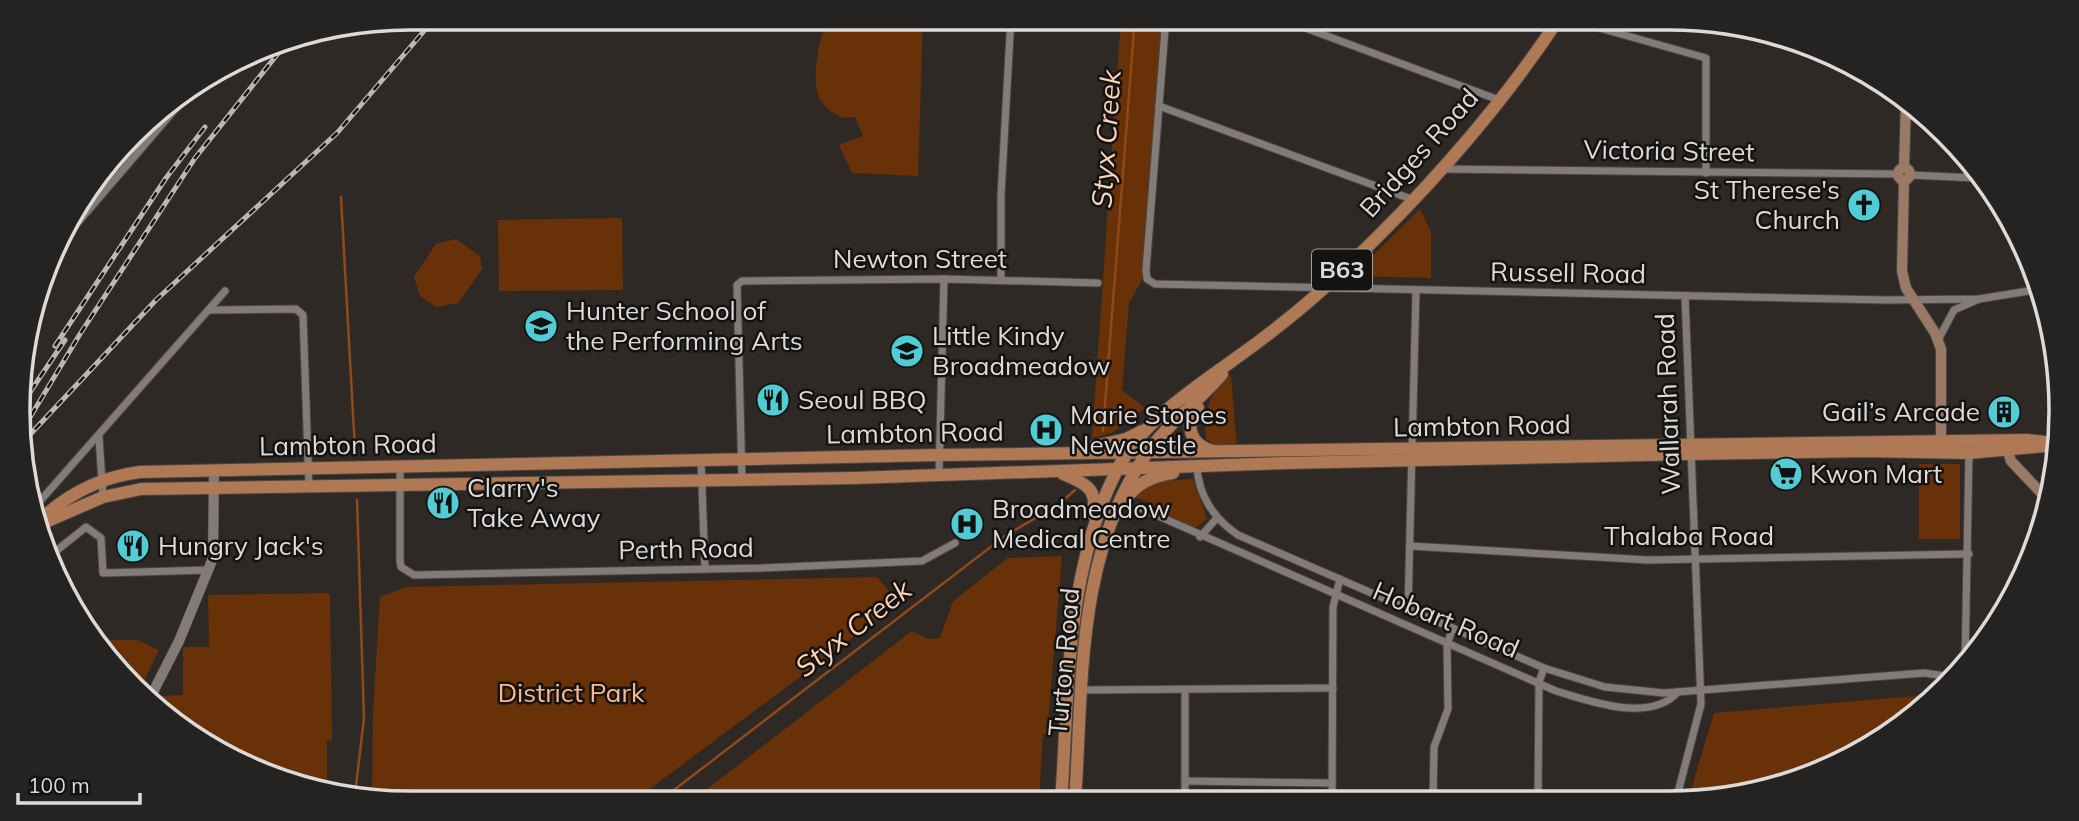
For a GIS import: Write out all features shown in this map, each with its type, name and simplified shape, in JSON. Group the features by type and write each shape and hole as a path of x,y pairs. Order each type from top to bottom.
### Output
{"main road":[{"name":"Bridges Road","path":"1118,468 1126,454 1150,427 1193,388 1234,360 1324,288 1440,169 1499,100 1551,30"},
{"path":"1906,113 1902,271 1912,298 1938,340 1942,357 1941,447"},
{"name":"Bridges Road","path":"1146,454 1234,360"},
{"path":"1204,395 1191,416 1192,436 1203,448 1224,454"},
{"path":"1073,453 1133,437 1150,427"},
{"path":"2040,492 2019,472 2005,446 2047,444"},
{"name":"Lambton Road","path":"1941,447 1969,453 2005,446"},
{"name":"Lambton Road","path":"45,517 63,501 100,481 140,472 1073,453 1413,455 1691,449 1867,451 2005,446"},
{"name":"Turton Road","path":"1076,791 1093,580 1114,512 1146,454"},
{"name":"Lambton Road","path":"46,520 103,497 141,489 939,475 1413,455"},
{"path":"1114,512 1130,492 1151,477 1182,472 1196,466"},
{"name":"Turton Road","path":"1062,791 1075,609 1087,551 1099,511 1118,468"},
{"path":"1057,471 1082,481 1093,494 1094,509 1083,541 1087,551"}],"street":[{"path":"1001,280 1001,195 1010,30"},
{"path":"1165,30 1159,106 1411,199"},
{"path":"1309,30 1499,100"},
{"path":"1610,30 1706,58 1706,173"},
{"name":"Russell Road","path":"1159,106 1146,275 1155,284 1685,296 1979,299 2030,291"},
{"path":"84,215 170,115"},
{"name":"Victoria Street","path":"1440,169 1904,174 1970,178"},
{"path":"939,475 944,279"},
{"name":"Newton Street","path":"741,460 737,285 743,281 944,279 1098,283"},
{"path":"41,500 225,291"},
{"path":"1408,610 1416,291"},
{"name":"Wallarah Road","path":"1679,791 1699,721 1701,690 1685,296"},
{"name":"Russell Road","path":"1938,340 1954,310 1979,299"},
{"path":"210,310 300,311 304,322 309,488"},
{"path":"99,437 103,497"},
{"path":"1966,649 1969,453"},
{"path":"701,460 705,569"},
{"path":"741,460 743,480"},
{"path":"400,466 400,486"},
{"name":"Hobart Road","path":"1196,466 1197,480 1217,519 1250,541 1544,668 1620,690 1679,692 1924,673 1942,676"},
{"path":"153,691 209,570 215,541 214,471"},
{"name":"Perth Road","path":"400,486 400,561 401,567 414,575 922,561 955,543"},
{"name":"Hobart Road","path":"1138,507 1200,537 1447,644 1579,698 1646,709 1668,704 1679,692"},
{"path":"1200,537 1217,519"},
{"path":"57,550 86,527 102,538 103,573 209,570"},
{"name":"Thalaba Road","path":"1410,546 1696,559 1969,554"},
{"path":"1332,791 1334,594 1340,579"},
{"path":"1433,791 1434,747 1448,709 1447,644 1453,628"},
{"path":"1538,791 1539,682 1544,668"},
{"path":"1083,690 1333,688"},
{"path":"1185,690 1185,791"},
{"path":"1185,781 1332,783"}],"green space":[{"path":"823,30 923,30 918,176 852,173 839,145 863,136 855,117 841,118 823,104 819,96 816,74"},
{"path":"1120,30 1163,30 1143,278 1129,303 1122,390 1145,408 1112,433 1092,438"},
{"path":"1420,209 1431,232 1431,278 1357,276 1355,273"},
{"path":"622,218 623,290 499,291 498,220"},
{"path":"456,239 480,256 482,269 458,303 436,307 420,296 414,277 436,244"},
{"path":"1231,375 1237,449 1225,451 1206,439 1205,421 1213,395"},
{"path":"1919,464 1960,464 1960,539 1919,539"},
{"path":"1193,479 1207,519 1195,528 1154,511 1146,501 1134,497 1155,482"},
{"path":"1062,556 1040,791 705,791 912,631 928,639 940,638 953,601 1008,558"},
{"name":"District Park","path":"877,577 899,603 647,791 372,789 373,712 380,597 406,587"},
{"path":"330,593 332,740 327,741 327,782 288,771 242,752 199,727 161,699 161,696 183,695 183,647 209,647 208,595"},
{"path":"107,640 137,640 159,650 143,682"},
{"path":"1924,694 1880,727 1814,762 1743,784 1691,790 1714,713"}],"waterway":[{"name":"Styx Creek","path":"1103,431 1134,30"},
{"path":"341,197 355,450"},
{"name":"Styx Creek","path":"673,791 1005,536 1059,504 1075,490"},
{"path":"356,787 364,718 357,500"}],"railway":[{"path":"31,434 156,300 337,133 425,30"},
{"path":"30,417 80,334 195,158 277,54"},
{"path":"55,346 166,178 205,127"},
{"path":"31,391 65,340"}],"place":[{"name":"St Therese's Church","path":"1864,205"},
{"name":"Hunter School of the Performing Arts","path":"541,326"},
{"name":"Little Kindy Broadmeadow","path":"907,351"},
{"name":"Seoul BBQ","path":"773,400"},
{"name":"Gail’s Arcade","path":"2004,412"},
{"name":"Marie Stopes Newcastle","path":"1046,430"},
{"name":"Kwon Mart","path":"1786,474"},
{"name":"Clarry's Take Away","path":"443,503"},
{"name":"Broadmeadow Medical Centre","path":"967,524"},
{"name":"Hungry Jack's","path":"133,546"}]}
